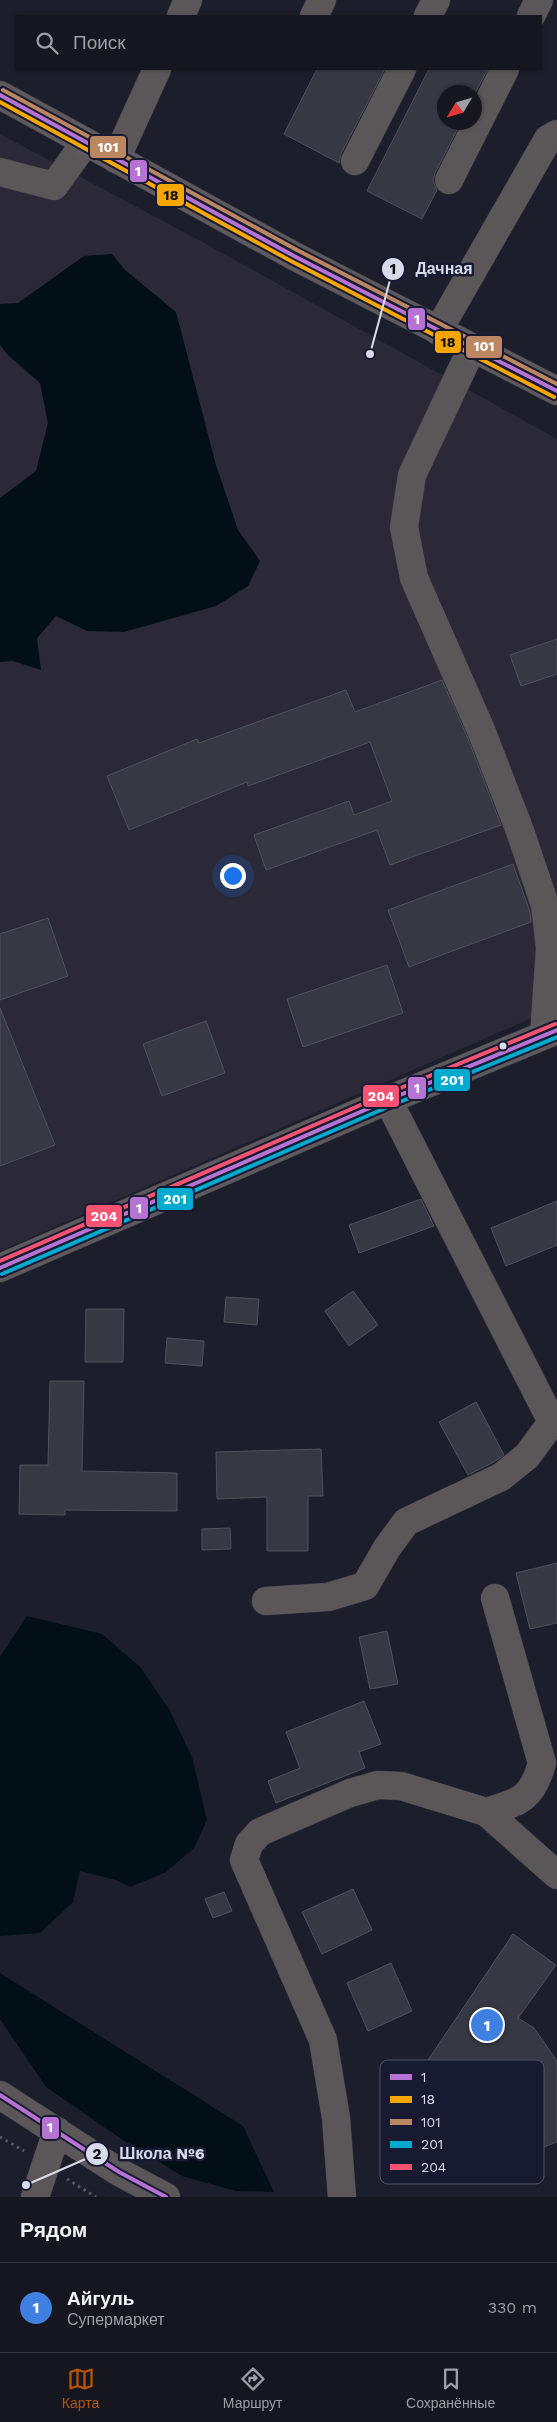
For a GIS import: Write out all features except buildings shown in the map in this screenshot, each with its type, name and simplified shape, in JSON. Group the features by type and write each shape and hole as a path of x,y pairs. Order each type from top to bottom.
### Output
{"main road":[{"path":"0,95 294,256 557,391"},
{"path":"0,1268 550,1032"}],"street":[{"path":"181,15 188,0"},
{"path":"314,15 322,0"},
{"path":"428,15 436,0"},
{"path":"532,15 539,0"},
{"path":"116,159 157,70"},
{"path":"355,161 401,70"},
{"path":"449,180 504,70"},
{"path":"438,331 553,136 557,113"},
{"path":"0,172 54,186 85,143"},
{"path":"472,348 412,475 404,527 414,578 440,632 481,730 520,831 545,905 550,948 550,1032"},
{"path":"266,1601 328,1597 365,1586 387,1548 406,1522 501,1477 527,1456 555,1423 388,1100"},
{"path":"486,1812 517,1803 547,1777 495,1598"},
{"path":"342,2197 336,2118 323,2040 244,1860 249,1844 260,1832 350,1793 378,1785 401,1786 486,1812 557,1875"},
{"path":"0,2095 119,2172 166,2197"},
{"path":"35,2197 57,2131"}],"shaded area":[{"path":"0,134 208,245 557,439 557,1007 0,1251"},
{"path":"112,254 125,270 176,312 216,465 238,530 260,561 248,586 216,606 124,632 87,631 56,616 37,638 41,670 13,661 0,662 0,498 36,471 48,423 40,383 8,355 0,345 0,304 18,303 84,256"},
{"path":"27,1616 102,1634 140,1667 169,1709 192,1757 207,1820 194,1848 166,1872 130,1887 116,1880 80,1871 73,1902 40,1933 0,1936 0,1657"},
{"path":"0,1973 243,2126 274,2192 236,2191 182,2176 120,2138 46,2087 0,2019"}],"transit line":[{"name":"101","path":"3,90 297,250 557,384"},
{"name":"1","path":"0,95 294,256 557,391"},
{"name":"18","path":"0,102 291,261 554,397"},
{"name":"204","path":"0,1261 386,1094 555,1024"},
{"name":"1","path":"0,1268 388,1100 557,1030"},
{"name":"201","path":"2,1274 390,1106 557,1037"},
{"name":"1","path":"0,2095 119,2172 166,2197"}],"place":[{"name":"Дачная","path":"370,354"},
{"name":"Айгуль","path":"487,2025"},
{"name":"Школа №6","path":"26,2185"}]}
